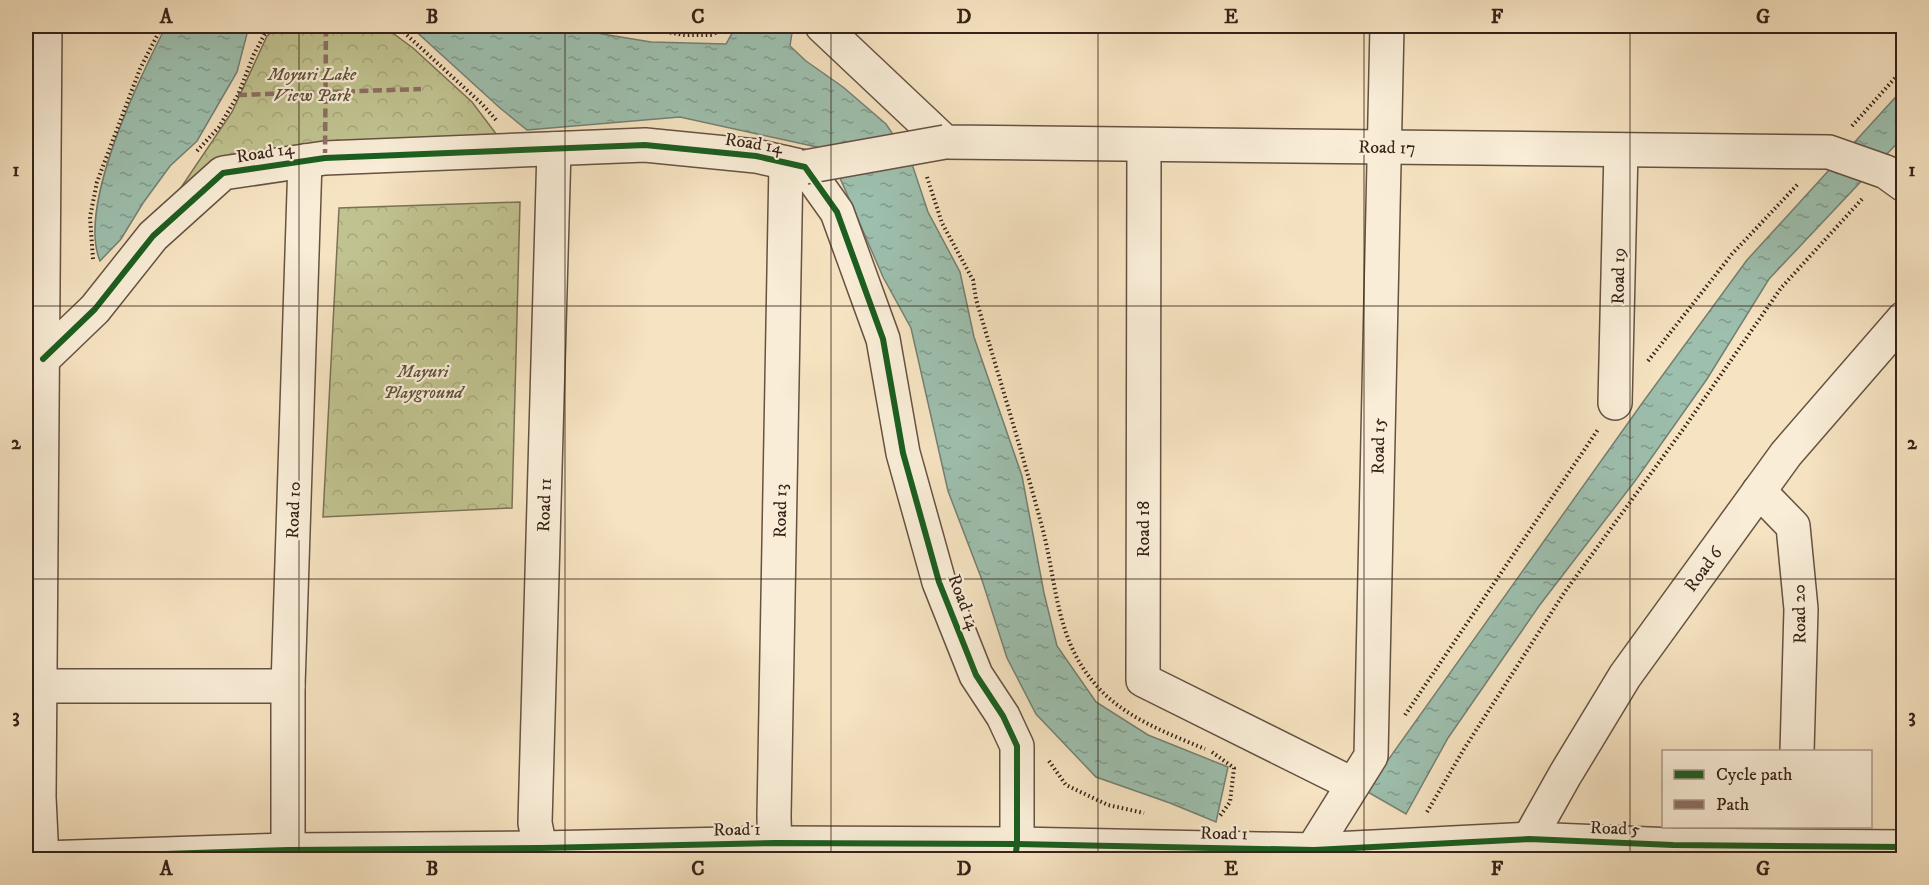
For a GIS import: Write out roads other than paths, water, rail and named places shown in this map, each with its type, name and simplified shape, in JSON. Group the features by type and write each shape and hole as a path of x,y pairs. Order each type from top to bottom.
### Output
{"street":[{"path":"42,859 32,795 40,686 44,359 34,232 45,26"},
{"path":"822,26 945,142"},
{"name":"Road 15","path":"1310,855 1371,756 1387,26"},
{"name":"Road 17","path":"795,165 945,142 1829,152 1895,179"},
{"name":"Road 14","path":"44,359 95,309 153,236 223,173 325,158 645,145 756,156 795,165 837,212 883,339 903,453 939,582 976,675 1003,716 1017,746 1016,852"},
{"name":"Road 18","path":"1144,145 1143,680 1352,784"},
{"name":"Road 11","path":"539,854 535,823 554,149"},
{"name":"Road 19","path":"1615,403 1621,150"},
{"name":"Road 10","path":"288,855 288,686 305,161"},
{"name":"Road 13","path":"775,851 795,165"},
{"name":"Road 6","path":"1528,839 1625,676 1786,454 1904,318"},
{"name":"Road 20","path":"1759,491 1793,526 1801,609 1797,750"},
{"path":"40,686 288,686"},
{"name":"Road 5","path":"1433,843 1528,839 1673,845 1794,836 1904,847"},
{"name":"Road 1","path":"42,859 775,851 1310,855 1433,843"},
{"path":"1673,845 1704,860"}],"water":[{"path":"166,26 249,26 237,72 197,141 170,166 121,239 100,261 95,237 97,208 104,176 141,76"},
{"path":"410,26 554,26 651,42 726,44 736,26 793,26 790,46 886,124 911,161 928,212 960,272 974,337 1022,476 1044,593 1057,646 1096,702 1148,735 1228,767 1216,822 1096,777 1036,714 1007,658 982,580 948,491 911,328 883,277 840,178 817,147 680,117 527,130"},
{"path":"1903,89 1903,137 1769,279 1707,379 1635,481 1539,606 1448,738 1406,814 1366,791 1747,260"}],"park label":[{"name":"Moyuri Lake View Park","path":"312,84"},
{"name":"Mayuri Playground","path":"423,382"}]}
